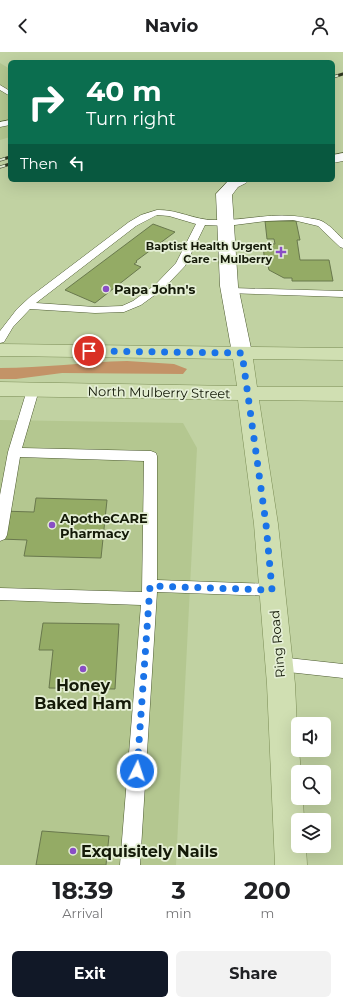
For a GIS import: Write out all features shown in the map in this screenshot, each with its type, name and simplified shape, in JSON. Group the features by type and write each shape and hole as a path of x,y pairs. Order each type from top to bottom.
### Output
{"main road":[{"path":"0,350 343,354"},
{"name":"Ring Road","path":"242,353 266,524 279,664 291,865"},
{"name":"North Mulberry Street","path":"0,389 248,394 343,394"}],"street":[{"path":"237,182 233,184 224,194 231,291 242,353"}],"lane":[{"path":"0,339 8,325 27,306 112,242 130,226 152,214 164,212 201,222 225,222 267,217 298,217 320,223 343,245"},
{"path":"27,306 95,310 124,309 137,303 159,287 181,264 201,222"},
{"path":"231,291 343,294"},
{"path":"0,535 14,452 33,390"},
{"path":"14,452 151,456 150,592 130,865"},
{"path":"0,594 272,590"},
{"path":"279,664 343,671"}],"shaded area":[{"path":"0,63 8,68 8,138 0,140"},
{"path":"127,361 174,364 187,369 183,374 62,373 16,379 0,379 0,368"},
{"path":"0,420 183,423 197,448 176,865 0,865"}],"building":[{"name":"Baptist Health Urgent Care - Mulberry","path":"265,221 296,221 300,240 297,240 300,260 329,260 333,281 292,281 292,278 284,278 269,270 268,266 265,266 263,244 275,244 274,239 267,239"},
{"path":"153,224 175,232 136,261 137,262 134,264 141,267 95,303 65,290"},
{"name":"ApotheCARE Pharmacy","path":"36,498 107,500 101,558 24,556 27,540 0,539 0,511 34,512"},
{"name":"Honey Baked Ham","path":"43,623 119,624 115,689 49,688 53,650 39,650"},
{"name":"Exquisitely Nails","path":"42,831 109,836 106,865 36,865"}],"railway":[{"path":"335,76 343,74"},
{"path":"0,160 8,158"},
{"path":"0,167 8,165"}],"place":[{"name":"Baptist Health Urgent Care - Mulberry","path":"281,252"},
{"name":"Papa John's","path":"106,289"},
{"name":"ApotheCARE Pharmacy","path":"52,525"},
{"name":"Honey Baked Ham","path":"83,669"},
{"name":"Exquisitely Nails","path":"73,851"}],"route":[{"path":"89,351 242,353 266,524 272,590 150,586 137,771"}]}
